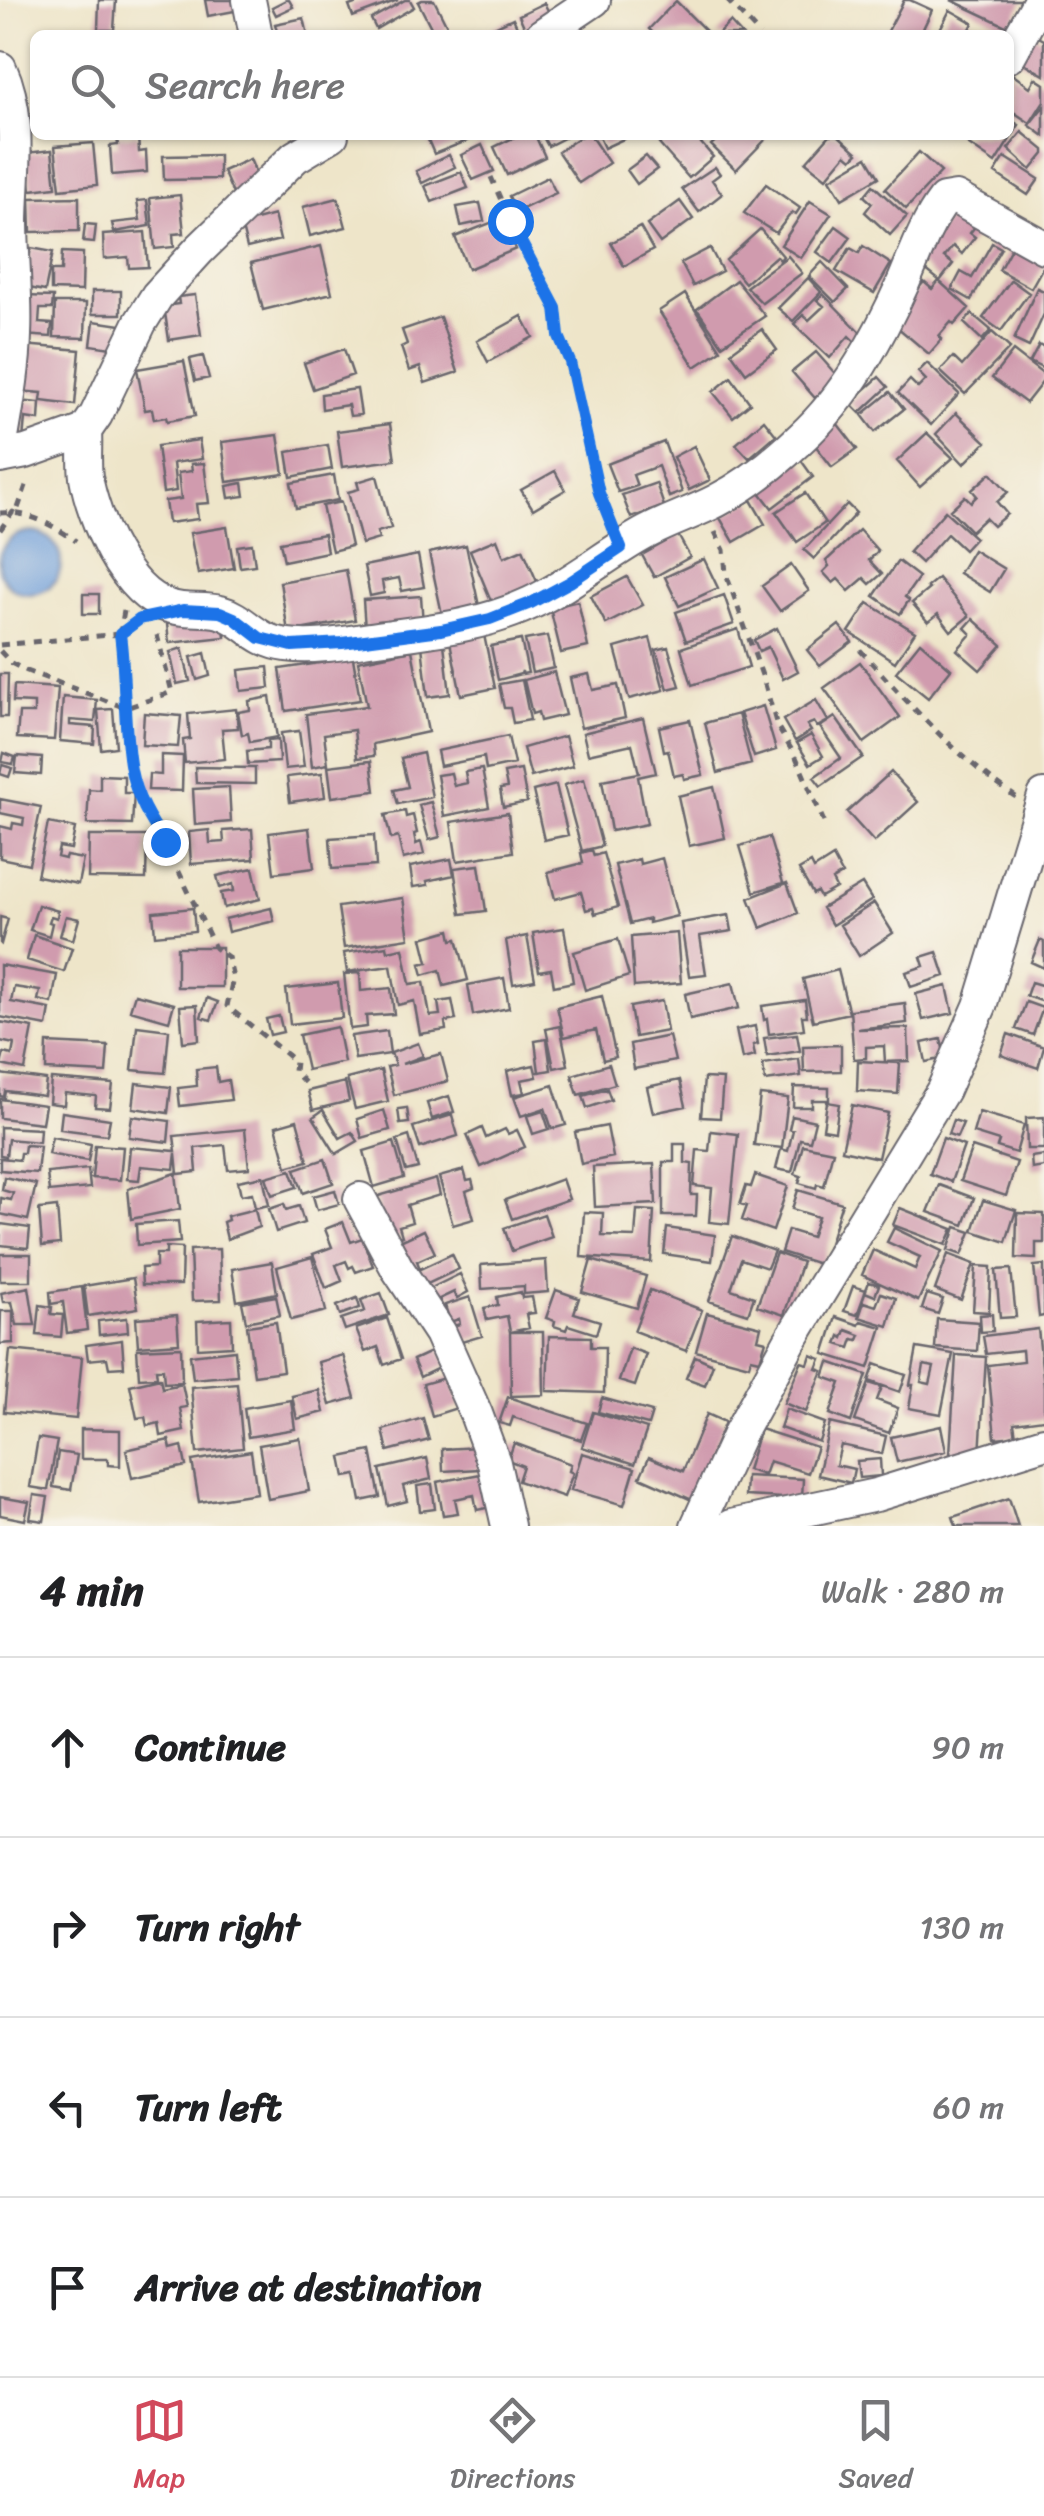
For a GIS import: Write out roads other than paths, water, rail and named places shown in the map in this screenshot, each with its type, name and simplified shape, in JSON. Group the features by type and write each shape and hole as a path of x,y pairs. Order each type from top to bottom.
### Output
{"street":[{"path":"248,0 255,30"},
{"path":"549,30 594,0"},
{"path":"1014,47 1040,0"},
{"path":"0,68 14,113 6,212 16,332 0,453 39,448 86,431"},
{"path":"290,146 157,296 140,323 86,431 86,476 103,535 116,558 150,598 166,606 168,614 220,612 260,638 292,646 441,630 490,619 570,582 643,534 719,500 762,472 803,437 855,374 905,279 932,215 944,200 956,198 1044,247"},
{"path":"697,1526 740,1432 790,1341 943,1090 980,1006 1042,804"},
{"path":"360,1200 397,1268 440,1333 487,1440 508,1526"},
{"path":"731,1526 876,1494 1044,1443"}],"water":[{"path":"30,532 52,541 61,563 52,585 30,594 8,585 -1,563 8,541"}]}
